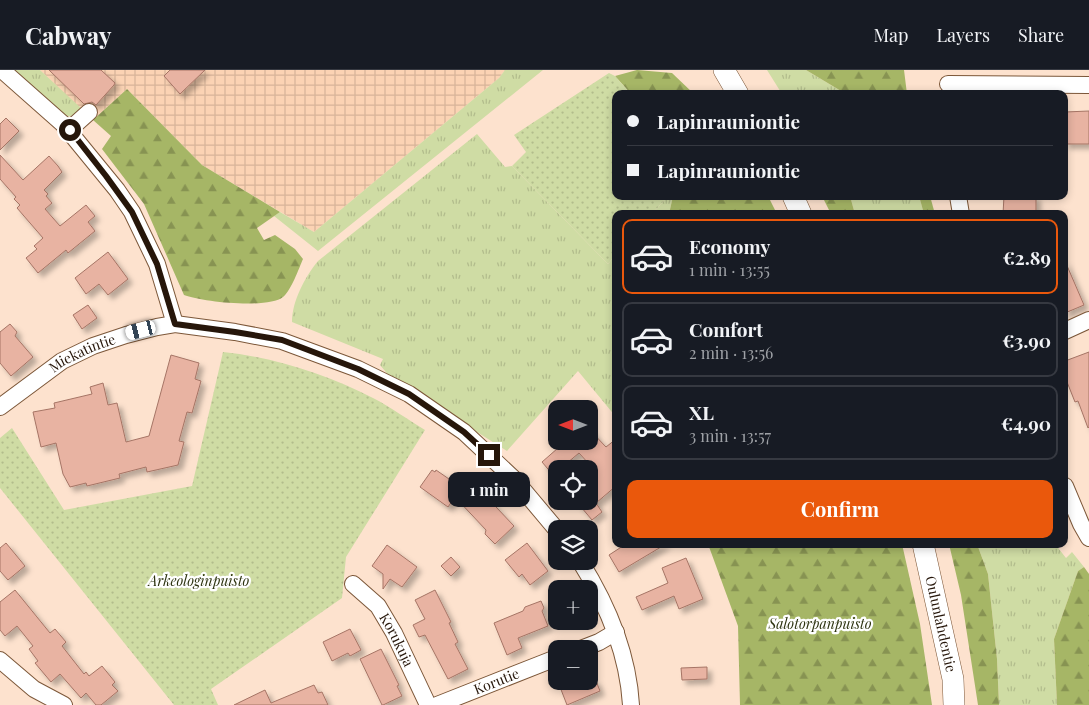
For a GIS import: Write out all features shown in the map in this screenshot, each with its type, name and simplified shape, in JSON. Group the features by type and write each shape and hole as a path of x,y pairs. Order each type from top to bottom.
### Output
{"main road":[{"path":"724,70 736,90"},
{"name":"Oulunlahdentie","path":"925,548 953,679 954,705"}],"street":[{"path":"2,70 112,183 132,212 157,264 175,324"},
{"path":"948,83 1089,84"},
{"path":"62,130 90,112"},
{"path":"1068,330 1089,320"},
{"name":"Miekatintie","path":"1,403 62,361 93,346 126,334 175,324 282,340 358,369 409,394 464,432 514,479 548,520"},
{"path":"1068,493 1089,538"},
{"path":"586,570 597,588 616,632 624,663 631,705"},
{"name":"Korukuja","path":"353,584 378,606 394,633 428,705"},
{"path":"598,642 616,632"},
{"path":"0,660 34,689 64,705"},
{"name":"Korutie","path":"437,705 548,661"}],"shaded area":[{"path":"40,70 505,70 499,78 314,232 202,165 127,89 93,120"}],"green space":[{"path":"11,70 40,70 82,109 75,115 66,117"},
{"path":"505,70 543,70 318,251 274,216 280,212 314,232 499,78"},
{"path":"637,70 672,73 690,90 627,90 615,76"},
{"path":"767,70 806,70 839,90 780,90"},
{"path":"806,70 904,70 906,90 839,90"},
{"path":"609,73 615,76 627,90 612,90 612,200 664,200 656,210 612,210 612,259 608,264 512,166 526,152 514,135"},
{"path":"127,89 202,165 280,212 257,228 264,240 275,235 295,249 303,259 292,285 283,297 264,303 235,303 205,300 184,295 144,204 102,149 111,136 93,120"},
{"path":"477,134 505,167 512,166 608,264 612,259 612,412 578,371 552,400 548,400 548,405 507,451 390,377 380,365 383,359 292,322 294,306 308,274 318,261"},
{"path":"664,200 672,200 670,210 656,210"},
{"path":"672,200 770,200 775,210 670,210"},
{"path":"824,200 851,200 854,210 829,210"},
{"path":"851,200 920,200 923,210 854,210"},
{"path":"920,200 931,200 934,210 923,210"},
{"name":"Arkeologinpuisto","path":"223,352 242,354 281,363 338,382 380,402 425,430 346,557 342,598 211,689 218,705 174,705 0,488 0,438 12,428 64,510 192,486"},
{"name":"Salotorpanpuisto","path":"709,548 903,548 920,624 932,705 740,705 738,626"},
{"path":"950,548 978,548 988,574 997,659 999,705 978,705 961,595"},
{"path":"978,548 1058,548 1066,558 1072,552 1084,567 1078,571 1054,639 1057,705 999,705 997,659 988,574"},
{"path":"1084,567 1089,574 1089,705 1057,705 1054,639 1078,571"}],"building":[{"path":"49,70 101,70 115,83 96,105 92,102 84,104"},
{"path":"170,70 205,70 180,94 164,76"},
{"path":"1089,111 1089,144 1068,144 1068,112"},
{"path":"6,118 19,131 0,150 0,124"},
{"path":"0,155 23,180 49,156 58,166 62,172 44,190 52,203 45,209 60,226 86,205 95,216 88,222 95,231 68,253 66,250 38,273 26,258 37,249 34,246 43,238 17,208 20,205 14,199 16,197 0,179"},
{"path":"1004,200 1036,200 1036,210 1003,210"},
{"path":"108,252 128,279 108,295 99,284 86,294 75,278"},
{"path":"1068,268 1084,305 1068,312"},
{"path":"88,305 97,318 82,329 73,315"},
{"path":"10,324 17,332 15,336 33,357 11,376 0,363 0,332"},
{"path":"1089,352 1088,428 1078,401 1075,402 1068,384 1068,360"},
{"path":"171,355 199,363 195,379 201,381 192,413 187,412 179,441 184,442 178,465 147,472 146,467 119,474 120,478 87,486 86,483 70,487 63,474 56,443 41,447 33,412 55,408 54,403 92,394 90,387 103,383 108,405 117,403 126,442 149,436"},
{"path":"598,439 606,447 612,442 612,489 598,501 598,460 585,460 579,453 571,460 548,460 548,469 542,462 556,450 598,450"},
{"path":"432,470 435,472 436,470 462,488 467,481 479,489 514,526 495,544 485,534 486,530 455,497 448,507 420,487"},
{"path":"598,506 602,512 592,520 584,510 598,510"},
{"path":"6,543 25,566 8,580 0,571 0,548"},
{"path":"527,543 548,571 530,585 522,574 519,577 505,560"},
{"path":"387,545 417,567 402,587 390,579 383,589 383,574 372,566"},
{"path":"620,548 659,548 619,572 609,555"},
{"path":"451,557 460,567 451,576 441,566"},
{"path":"686,558 703,599 679,609 674,596 642,610 636,597 668,583 662,568"},
{"path":"15,590 50,633 55,629 66,642 62,646 84,674 86,672 89,676 102,666 115,682 112,685 118,691 101,705 96,705 86,693 81,698 60,674 51,682 35,663 38,661 29,649 33,646 17,626 5,636 0,630 0,602"},
{"path":"435,590 451,622 449,623 458,642 455,644 468,669 448,679 425,635 419,637 413,625 425,619 415,600"},
{"path":"541,601 544,608 542,611 548,626 518,638 522,648 507,655 494,623 523,611 525,607"},
{"path":"350,629 361,650 350,656 348,653 332,661 323,642"},
{"path":"381,649 399,685 397,686 402,696 383,705 360,659"},
{"path":"707,667 707,679 682,680 681,668"},
{"path":"314,685 318,693 322,692 328,705 234,705 265,690 271,703"},
{"path":"598,686 600,691 567,705 561,690 598,690"}],"route":[{"path":"70,130 132,212 157,264 175,324 282,340 358,369 409,394 464,432 489,455"}]}
